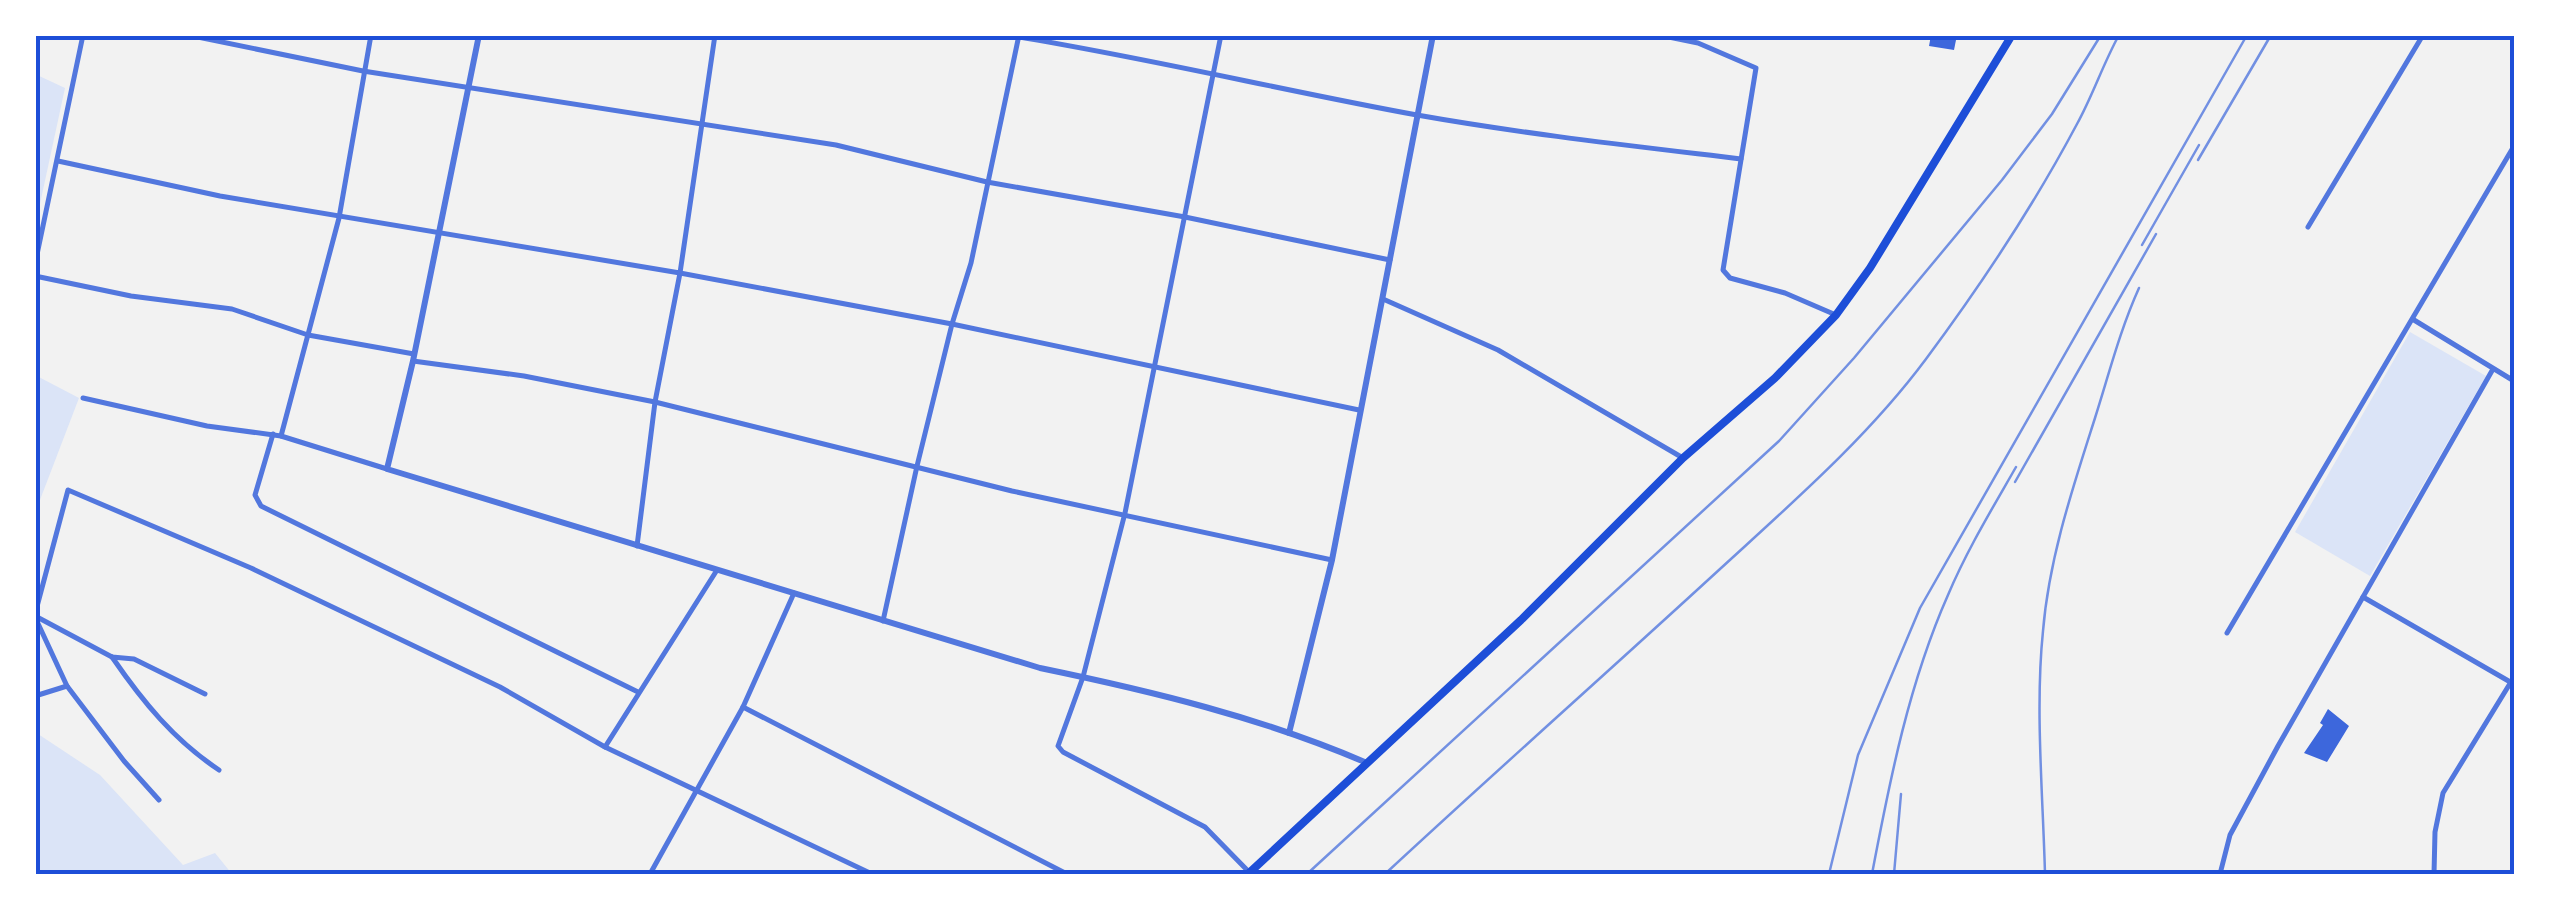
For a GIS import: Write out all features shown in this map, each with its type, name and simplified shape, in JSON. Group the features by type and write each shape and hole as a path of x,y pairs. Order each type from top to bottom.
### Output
{"main road":[{"path":"1249,873 1516,624 1682,458 1775,378 1836,315 1870,268 2012,35"}],"street":[{"path":"35,264 83,35"},
{"path":"188,35 364,71 836,145 987,182 1185,217 1390,260"},
{"path":"371,35 339,218 308,335 255,495 261,506 638,692"},
{"path":"386,469 440,232 479,35"},
{"path":"637,546 655,402 680,273 715,35"},
{"path":"1007,35 1213,72 1417,115 1592,142 1741,158"},
{"path":"1221,35 1125,513 1083,677 1058,742 1060,750 1206,827 1249,873"},
{"path":"1289,733 1332,560 1432,35"},
{"path":"1659,35 1698,43 1756,68 1723,270 1730,278 1784,293 1836,315"},
{"path":"2308,226 2423,35"},
{"path":"884,620 916,466 952,324 972,263 1019,36"},
{"path":"2227,633 2514,146"},
{"path":"58,162 339,218 680,273 952,324 1358,410"},
{"path":"35,276 131,296 232,309 308,335 655,402 1012,492 1332,560"},
{"path":"1383,300 1498,350 1682,458"},
{"path":"2414,320 2514,381"},
{"path":"2220,874 2230,835 2278,746 2494,369"},
{"path":"82,398 207,426 277,435 1040,668 1123,685 1289,733 1367,763"},
{"path":"160,800 124,762 67,686 35,616 68,490 252,568 500,687 605,747 872,874"},
{"path":"605,747 717,570"},
{"path":"650,874 743,707 794,593"},
{"path":"2363,597 2513,681 2443,794 2435,832 2434,874"},
{"path":"35,616 112,658 134,659 205,694"},
{"path":"112,658 144,704 186,748 219,770"},
{"path":"35,696 67,686"},
{"path":"743,707 1067,874"}],"shaded area":[{"path":"35,74 65,88 35,227"},
{"path":"2410,332 2486,376 2370,576 2295,532"},
{"path":"35,375 79,398 35,513"},
{"path":"35,732 100,775 183,865 215,853 232,874 35,874"}],"building":[{"path":"1931,35 1957,35 1954,50 1929,46"},
{"path":"2328,709 2349,726 2327,762 2304,753 2323,725 2320,723"}],"railway":[{"path":"1307,874 1779,441 1854,358 2002,180 2052,114 2101,35"},
{"path":"1385,874 1774,519 1903,388 1947,331 2025,214 2077,124 2119,35"},
{"path":"1829,874 1858,755 1920,608 2247,35"},
{"path":"2198,160 2271,35"},
{"path":"2142,245 2199,145"},
{"path":"2015,482 2156,234"},
{"path":"2045,874 2040,690 2046,604 2070,496 2139,288"},
{"path":"1872,874 1894,767 1934,628 1955,578 2016,467"},
{"path":"1894,874 1901,794"}]}
